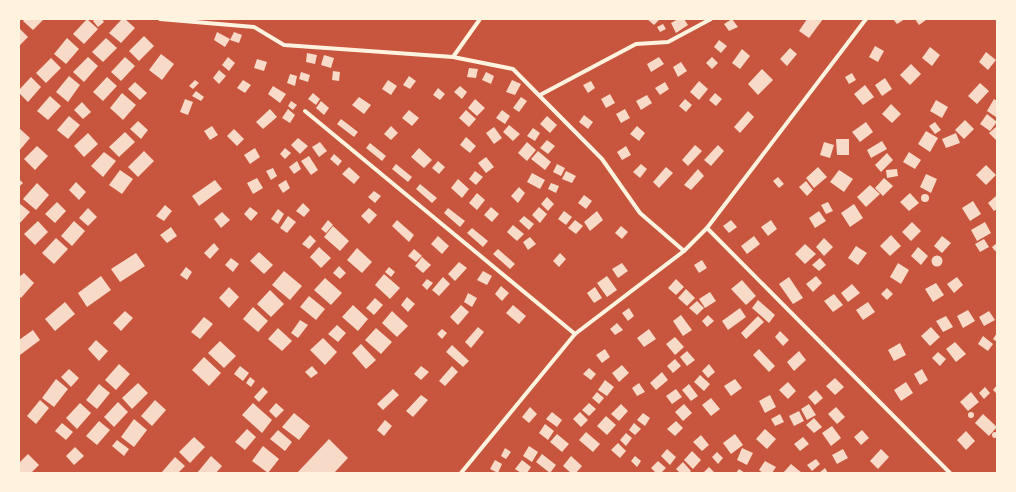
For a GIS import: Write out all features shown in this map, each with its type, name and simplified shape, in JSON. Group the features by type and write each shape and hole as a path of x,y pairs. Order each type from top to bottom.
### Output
{"street":[{"path":"161,19 254,27 284,45 452,57 513,69 602,159 640,213 684,250"},
{"path":"452,57 480,19"},
{"path":"540,95 636,44 668,42 711,19"},
{"path":"461,473 575,334 684,250 707,228 866,19"},
{"path":"304,111 575,334"},
{"path":"707,228 950,473"}],"building":[{"path":"25,19 44,19 33,30 23,21"},
{"path":"87,19 98,29 84,44 73,34"},
{"path":"95,19 102,19 104,22 98,27 93,21"},
{"path":"122,19 125,19 135,28 121,43 109,33"},
{"path":"647,19 660,19 654,25"},
{"path":"678,19 684,19 688,25 676,33 671,23"},
{"path":"732,19 738,27 729,31 724,24"},
{"path":"807,19 823,19 809,38 799,31"},
{"path":"893,19 905,19 897,24"},
{"path":"915,19 926,19 926,20 919,25"},
{"path":"663,24 666,29 660,32 657,27"},
{"path":"19,28 28,37 19,46"},
{"path":"217,32 230,39 225,47 214,40"},
{"path":"234,32 242,35 239,43 230,40"},
{"path":"144,36 154,46 139,61 129,51"},
{"path":"67,38 79,49 66,64 54,54"},
{"path":"106,38 117,48 103,62 92,52"},
{"path":"719,40 727,46 721,53 714,47"},
{"path":"875,46 884,51 878,62 869,57"},
{"path":"930,47 940,55 932,66 922,58"},
{"path":"790,48 797,54 787,66 780,59"},
{"path":"742,49 750,56 740,69 732,63"},
{"path":"986,52 996,60 988,70 979,62"},
{"path":"307,53 317,55 315,64 306,62"},
{"path":"161,54 174,64 162,80 149,70"},
{"path":"324,55 334,58 331,68 321,65"},
{"path":"88,57 98,66 84,82 73,72"},
{"path":"125,57 135,66 121,81 111,72"},
{"path":"228,57 235,63 229,71 222,65"},
{"path":"659,57 664,64 651,72 647,64"},
{"path":"712,57 718,63 712,69 706,63"},
{"path":"51,58 61,68 46,83 36,73"},
{"path":"257,59 267,62 264,71 254,68"},
{"path":"681,62 687,71 678,77 673,67"},
{"path":"911,64 921,74 910,85 900,75"},
{"path":"469,68 478,69 476,78 467,77"},
{"path":"762,69 773,80 758,95 748,84"},
{"path":"219,70 226,76 219,84 213,78"},
{"path":"333,71 340,72 339,81 332,80"},
{"path":"301,72 310,75 308,82 299,79"},
{"path":"486,72 494,76 491,84 482,80"},
{"path":"852,73 856,80 849,84 845,77"},
{"path":"290,74 297,76 295,86 287,83"},
{"path":"69,76 80,85 68,102 56,92"},
{"path":"409,76 416,81 410,89 403,85"},
{"path":"31,77 41,87 28,102 19,93 19,90"},
{"path":"107,77 117,86 103,101 93,92"},
{"path":"885,78 892,89 882,96 875,85"},
{"path":"195,80 199,83 193,89 189,86"},
{"path":"243,80 251,85 245,93 237,88"},
{"path":"388,80 397,86 391,95 382,89"},
{"path":"512,80 521,84 515,95 506,92"},
{"path":"591,81 595,88 588,93 583,85"},
{"path":"699,81 708,89 699,100 690,92"},
{"path":"135,82 147,93 140,100 128,89"},
{"path":"665,82 669,89 660,95 655,88"},
{"path":"980,83 989,91 977,104 968,96"},
{"path":"865,85 874,97 863,105 854,94"},
{"path":"273,86 286,94 280,103 268,94"},
{"path":"460,86 467,92 462,99 454,92"},
{"path":"438,88 445,94 440,100 433,95"},
{"path":"196,91 204,97 201,101 192,96"},
{"path":"122,93 136,105 123,120 110,108"},
{"path":"313,93 320,99 316,105 308,99"},
{"path":"715,93 722,99 716,106 709,100"},
{"path":"610,94 615,103 606,108 601,99"},
{"path":"647,95 652,103 641,110 636,101"},
{"path":"50,96 61,106 48,120 37,111"},
{"path":"359,97 371,105 364,114 352,105"},
{"path":"521,97 527,101 519,112 513,108"},
{"path":"185,99 193,102 188,115 180,112"},
{"path":"475,99 485,108 477,116 468,108"},
{"path":"685,99 692,105 686,112 679,106"},
{"path":"994,99 997,101 996,117 987,111"},
{"path":"936,100 948,107 942,118 930,111"},
{"path":"291,101 297,105 293,110 288,106"},
{"path":"321,101 329,108 324,115 316,108"},
{"path":"82,102 91,112 83,119 74,110"},
{"path":"891,104 901,114 892,123 882,114"},
{"path":"270,109 277,117 263,129 256,122"},
{"path":"288,109 295,115 290,123 282,118"},
{"path":"625,109 630,118 621,123 616,114"},
{"path":"409,110 419,118 412,126 402,118"},
{"path":"466,110 476,119 469,127 459,118"},
{"path":"502,110 510,116 505,124 496,118"},
{"path":"748,111 754,117 740,133 734,127"},
{"path":"987,114 997,122 990,131 980,124"},
{"path":"584,115 593,122 588,129 579,122"},
{"path":"69,116 80,125 68,139 57,130"},
{"path":"547,116 557,125 550,133 540,124"},
{"path":"341,119 358,132 354,137 337,124"},
{"path":"965,120 974,129 964,139 955,130"},
{"path":"138,121 148,130 141,139 130,129"},
{"path":"866,122 873,132 860,142 852,132"},
{"path":"935,122 941,130 935,134 929,126"},
{"path":"509,125 520,134 513,141 503,132"},
{"path":"212,126 218,135 210,140 204,131"},
{"path":"391,126 398,133 391,140 384,134"},
{"path":"637,126 645,133 639,141 630,134"},
{"path":"997,126 997,141 989,133"},
{"path":"494,127 502,138 494,144 486,133"},
{"path":"19,128 30,138 19,151"},
{"path":"533,128 540,133 535,141 527,136"},
{"path":"234,129 244,139 237,146 227,136"},
{"path":"926,131 938,138 930,152 918,144"},
{"path":"125,132 135,142 119,157 109,147"},
{"path":"88,133 98,144 84,157 74,146"},
{"path":"956,133 960,143 946,148 942,139"},
{"path":"466,137 476,146 470,153 460,145"},
{"path":"298,138 308,146 300,154 291,145"},
{"path":"836,139 849,139 849,155 837,155"},
{"path":"547,140 555,146 548,154 540,148"},
{"path":"882,141 887,149 871,158 867,150"},
{"path":"320,142 327,151 319,157 312,147"},
{"path":"527,142 536,150 527,161 518,153"},
{"path":"824,142 834,145 830,158 820,155"},
{"path":"370,143 386,156 382,161 366,148"},
{"path":"695,145 702,151 688,166 682,160"},
{"path":"718,145 724,151 711,166 704,160"},
{"path":"37,146 48,156 35,170 24,159"},
{"path":"626,146 631,155 622,160 617,152"},
{"path":"255,148 260,157 250,164 244,155"},
{"path":"285,148 291,153 285,159 280,154"},
{"path":"419,148 432,160 424,168 411,157"},
{"path":"144,151 154,161 138,177 128,167"},
{"path":"538,151 551,162 545,170 531,159"},
{"path":"104,152 116,161 103,177 91,166"},
{"path":"909,152 921,160 915,169 903,162"},
{"path":"887,153 893,160 881,172 875,165"},
{"path":"334,154 342,161 338,166 330,159"},
{"path":"309,156 318,170 311,175 301,161"},
{"path":"486,157 494,167 486,173 478,163"},
{"path":"297,161 301,169 294,174 289,167"},
{"path":"438,161 445,167 439,174 432,168"},
{"path":"396,164 412,177 408,182 392,169"},
{"path":"557,164 565,168 561,176 553,172"},
{"path":"641,164 647,169 640,178 633,172"},
{"path":"986,165 996,175 986,185 976,175"},
{"path":"349,167 360,177 354,184 342,174"},
{"path":"666,167 673,173 659,188 653,182"},
{"path":"818,167 827,177 814,188 806,178"},
{"path":"273,168 277,176 271,180 266,171"},
{"path":"698,169 704,176 691,190 684,185"},
{"path":"897,169 898,176 887,178 886,170"},
{"path":"120,170 133,179 122,194 109,185"},
{"path":"839,170 853,179 844,192 830,182"},
{"path":"475,171 483,177 476,185 469,179"},
{"path":"566,171 576,176 572,183 562,179"},
{"path":"532,173 545,180 540,189 527,182"},
{"path":"926,174 937,179 931,193 920,187"},
{"path":"778,177 784,184 779,188 773,181"},
{"path":"257,178 263,188 253,194 247,183"},
{"path":"884,178 893,186 883,196 875,188"},
{"path":"19,179 23,183 19,187"},
{"path":"458,179 469,189 462,198 451,188"},
{"path":"215,180 222,189 199,206 192,196"},
{"path":"286,180 290,188 283,193 278,185"},
{"path":"806,181 813,190 807,196 799,187"},
{"path":"76,182 86,192 79,200 69,190"},
{"path":"37,183 49,195 36,210 23,199"},
{"path":"551,183 559,186 556,193 548,189"},
{"path":"420,184 437,198 432,203 416,189"},
{"path":"870,185 880,194 866,207 857,197"},
{"path":"519,187 525,193 518,203 511,196"},
{"path":"374,191 381,196 375,203 368,197"},
{"path":"477,193 485,200 477,210 469,203"},
{"path":"910,193 919,203 909,211 900,202"},
{"path":"923,194 927,194 929,198 927,202 923,202 921,200 921,196"},
{"path":"584,195 592,201 586,209 578,203"},
{"path":"996,196 997,209 994,211 988,203"},
{"path":"547,197 554,204 548,211 541,204"},
{"path":"973,201 981,214 970,221 962,208"},
{"path":"57,202 66,211 55,223 45,214"},
{"path":"828,202 833,211 826,214 821,205"},
{"path":"19,203 30,212 19,224"},
{"path":"303,203 310,210 304,217 296,211"},
{"path":"854,204 863,218 850,227 841,213"},
{"path":"165,205 172,211 164,221 156,216"},
{"path":"250,207 258,213 251,221 244,214"},
{"path":"491,207 499,214 492,222 484,215"},
{"path":"539,207 547,214 540,223 532,215"},
{"path":"88,208 97,217 88,226 79,218"},
{"path":"369,208 377,215 369,224 361,216"},
{"path":"448,208 465,221 460,227 444,213"},
{"path":"278,209 284,214 278,224 271,219"},
{"path":"564,211 572,217 566,225 558,219"},
{"path":"597,211 603,220 590,231 584,222"},
{"path":"819,211 826,221 815,228 809,218"},
{"path":"222,212 230,220 221,228 214,219"},
{"path":"288,216 296,222 287,233 280,228"},
{"path":"524,216 534,224 529,230 519,221"},
{"path":"328,220 333,225 326,233 321,229"},
{"path":"397,220 414,235 409,242 392,226"},
{"path":"575,220 583,226 576,234 568,228"},
{"path":"731,220 737,227 729,233 723,226"},
{"path":"771,220 777,229 768,236 761,227"},
{"path":"38,221 48,232 35,245 24,234"},
{"path":"74,221 85,231 72,246 61,236"},
{"path":"912,222 921,231 911,241 902,232"},
{"path":"985,222 991,233 977,241 971,230"},
{"path":"513,225 524,234 517,241 507,232"},
{"path":"333,226 349,241 340,251 324,237"},
{"path":"621,226 628,232 622,239 615,233"},
{"path":"171,227 177,236 167,243 160,235"},
{"path":"472,228 488,241 483,247 467,233"},
{"path":"310,235 316,241 309,249 302,244"},
{"path":"891,235 901,246 890,256 880,246"},
{"path":"438,236 449,246 442,254 431,244"},
{"path":"754,236 760,244 747,254 741,246"},
{"path":"942,236 951,243 942,253 934,246"},
{"path":"530,237 536,244 528,250 523,242"},
{"path":"56,238 68,249 54,264 42,253"},
{"path":"824,238 833,247 824,256 816,247"},
{"path":"984,239 989,247 980,252 975,244"},
{"path":"214,243 219,249 210,259 204,253"},
{"path":"997,243 997,250 995,251 992,247"},
{"path":"805,244 816,254 805,264 795,254"},
{"path":"856,246 867,253 858,265 848,258"},
{"path":"319,247 331,258 321,268 310,257"},
{"path":"918,247 928,256 921,265 911,256"},
{"path":"357,248 372,262 362,273 347,260"},
{"path":"414,249 422,256 416,262 408,256"},
{"path":"498,249 515,264 510,269 493,254"},
{"path":"259,252 273,265 264,274 250,261"},
{"path":"136,253 145,266 120,282 111,269"},
{"path":"560,253 566,259 559,267 553,261"},
{"path":"935,256 939,256 941,257 941,265 935,266 932,263 932,259"},
{"path":"422,257 431,265 423,273 415,266"},
{"path":"231,258 239,264 233,272 225,265"},
{"path":"820,258 826,265 819,271 812,265"},
{"path":"702,260 707,268 699,273 694,265"},
{"path":"459,262 467,268 455,281 448,274"},
{"path":"622,263 628,271 618,278 612,269"},
{"path":"898,263 909,270 901,284 890,277"},
{"path":"339,266 346,273 340,279 333,273"},
{"path":"186,267 192,272 187,280 180,275"},
{"path":"389,267 395,272 391,277 385,272"},
{"path":"284,271 302,286 290,300 272,285"},
{"path":"483,271 492,276 487,285 477,280"},
{"path":"24,273 34,283 21,298 19,296 19,277"},
{"path":"384,274 400,288 390,299 375,285"},
{"path":"101,276 111,290 87,307 78,293"},
{"path":"607,276 617,290 607,297 597,283"},
{"path":"816,276 822,283 813,292 806,284"},
{"path":"443,277 450,284 439,296 432,290"},
{"path":"789,277 803,298 793,304 779,284"},
{"path":"957,277 963,285 954,293 947,284"},
{"path":"325,278 342,293 331,305 314,290"},
{"path":"427,279 433,283 427,290 422,285"},
{"path":"676,279 684,287 676,295 668,288"},
{"path":"742,280 756,296 746,305 731,289"},
{"path":"936,283 944,295 933,302 925,289"},
{"path":"852,284 860,293 848,302 841,293"},
{"path":"501,286 509,293 502,301 495,294"},
{"path":"229,287 239,297 229,308 219,298"},
{"path":"595,287 602,298 594,303 587,293"},
{"path":"887,288 893,294 887,300 881,294"},
{"path":"686,289 695,298 687,306 678,298"},
{"path":"270,290 284,304 271,317 257,304"},
{"path":"710,292 716,301 705,308 699,299"},
{"path":"468,293 477,298 472,307 464,302"},
{"path":"834,294 843,305 833,312 824,301"},
{"path":"309,296 325,309 316,320 300,307"},
{"path":"407,297 415,304 408,312 401,305"},
{"path":"375,298 383,305 374,315 366,308"},
{"path":"758,300 775,315 769,323 752,308"},
{"path":"697,301 704,308 697,315 689,308"},
{"path":"65,302 75,314 55,331 45,319"},
{"path":"868,302 875,312 863,320 856,310"},
{"path":"353,305 368,319 358,331 342,317"},
{"path":"461,305 469,312 458,325 450,317"},
{"path":"513,305 526,316 519,324 506,313"},
{"path":"253,307 268,321 258,332 243,319"},
{"path":"629,308 634,316 628,321 622,313"},
{"path":"740,308 746,317 728,330 722,321"},
{"path":"968,310 975,321 963,328 957,316"},
{"path":"125,311 133,318 121,331 113,323"},
{"path":"392,311 408,326 397,337 382,323"},
{"path":"989,311 995,320 984,326 979,317"},
{"path":"681,315 692,330 683,336 673,321"},
{"path":"708,315 714,321 707,327 702,321"},
{"path":"758,316 764,322 746,339 741,333"},
{"path":"946,316 953,327 943,332 936,321"},
{"path":"204,317 213,324 200,339 191,332"},
{"path":"300,320 308,325 298,338 291,333"},
{"path":"617,323 623,330 615,335 610,329"},
{"path":"337,325 346,333 338,342 328,334"},
{"path":"478,327 484,332 471,348 465,342"},
{"path":"931,327 940,337 930,346 921,336"},
{"path":"278,328 292,341 282,351 268,339"},
{"path":"376,328 392,342 381,354 365,340"},
{"path":"442,329 447,333 442,339 437,334"},
{"path":"649,329 656,339 644,347 637,338"},
{"path":"33,330 40,340 20,355 19,340"},
{"path":"780,331 789,340 783,346 775,337"},
{"path":"997,333 997,342 993,339"},
{"path":"983,336 993,344 988,351 978,344"},
{"path":"675,337 684,347 675,355 666,344"},
{"path":"323,338 337,352 325,365 310,350"},
{"path":"96,340 108,351 99,361 88,349"},
{"path":"220,341 236,356 224,368 208,353"},
{"path":"955,342 966,354 956,362 946,349"},
{"path":"900,343 906,355 894,361 888,350"},
{"path":"361,344 376,360 366,369 352,353"},
{"path":"452,345 469,361 463,367 446,352"},
{"path":"605,349 610,357 602,363 596,355"},
{"path":"759,349 775,366 769,372 753,355"},
{"path":"687,351 695,360 687,366 680,357"},
{"path":"799,351 806,360 794,371 787,362"},
{"path":"938,352 946,359 940,366 932,358"},
{"path":"204,357 221,373 209,386 192,370"},
{"path":"675,359 681,366 673,373 667,366"},
{"path":"119,364 130,374 116,390 105,380"},
{"path":"709,364 715,372 708,378 702,371"},
{"path":"622,365 629,373 619,382 612,373"},
{"path":"240,366 249,373 243,381 234,374"},
{"path":"312,366 318,373 311,378 305,372"},
{"path":"421,366 429,372 421,380 414,374"},
{"path":"452,366 458,372 445,386 439,381"},
{"path":"589,368 596,374 591,380 583,374"},
{"path":"69,369 79,378 71,387 61,377"},
{"path":"922,369 928,380 920,385 914,374"},
{"path":"662,372 668,380 656,390 650,383"},
{"path":"700,375 710,384 704,391 694,382"},
{"path":"250,377 255,381 251,387 246,383"},
{"path":"835,378 844,387 835,395 826,386"},
{"path":"56,379 68,389 54,407 42,398"},
{"path":"735,379 742,388 731,396 724,386"},
{"path":"605,380 614,387 607,396 598,390"},
{"path":"788,382 796,391 788,399 779,390"},
{"path":"906,382 913,393 901,401 894,390"},
{"path":"138,383 148,393 132,409 122,398"},
{"path":"639,383 645,392 637,396 632,388"},
{"path":"99,384 110,393 97,409 86,400"},
{"path":"689,384 698,396 691,401 682,390"},
{"path":"997,385 997,394 993,390"},
{"path":"263,387 268,392 259,402 254,397"},
{"path":"985,387 990,393 984,399 979,393"},
{"path":"393,389 399,395 383,410 377,404"},
{"path":"676,389 682,397 672,404 666,396"},
{"path":"816,390 823,398 815,405 808,397"},
{"path":"597,392 604,398 599,404 592,398"},
{"path":"971,392 979,402 968,411 960,402"},
{"path":"421,395 428,400 413,417 406,411"},
{"path":"770,395 776,407 765,413 759,401"},
{"path":"711,398 720,409 711,416 702,405"},
{"path":"40,400 49,408 36,424 27,416"},
{"path":"155,400 166,410 152,426 141,416"},
{"path":"118,402 128,412 114,427 104,417"},
{"path":"80,403 91,413 77,429 66,418"},
{"path":"253,403 272,420 262,433 242,415"},
{"path":"276,403 284,410 276,418 269,411"},
{"path":"589,403 596,409 589,416 582,410"},
{"path":"621,404 628,411 619,421 611,414"},
{"path":"684,404 692,413 683,421 675,412"},
{"path":"809,404 816,415 807,420 801,409"},
{"path":"530,407 537,414 529,423 522,417"},
{"path":"836,407 845,417 837,424 828,414"},
{"path":"799,411 804,421 794,426 789,416"},
{"path":"552,412 562,420 557,427 546,419"},
{"path":"580,412 588,420 581,427 573,419"},
{"path":"971,412 974,415 971,418 968,415"},
{"path":"294,413 310,426 299,440 282,427"},
{"path":"643,413 650,418 645,426 637,420"},
{"path":"780,414 784,422 775,426 771,419"},
{"path":"983,414 997,427 989,436 975,423"},
{"path":"606,416 616,425 607,435 597,426"},
{"path":"814,418 822,427 814,433 806,425"},
{"path":"134,419 147,430 134,447 121,437"},
{"path":"385,420 392,426 384,436 377,430"},
{"path":"99,421 110,430 97,445 86,436"},
{"path":"676,421 683,428 675,436 667,429"},
{"path":"62,423 73,432 66,440 55,431"},
{"path":"634,423 641,429 635,435 629,430"},
{"path":"545,424 554,431 548,440 539,433"},
{"path":"832,426 841,438 831,446 822,433"},
{"path":"247,429 256,437 245,450 235,442"},
{"path":"765,429 776,439 767,449 756,439"},
{"path":"278,430 292,442 285,451 270,439"},
{"path":"862,430 869,438 861,445 854,437"},
{"path":"966,431 975,441 966,450 957,440"},
{"path":"586,432 600,444 593,452 579,440"},
{"path":"995,432 998,435 995,438 992,435"},
{"path":"626,433 632,438 626,446 620,440"},
{"path":"557,434 569,444 562,452 550,442"},
{"path":"735,434 743,445 731,454 723,443"},
{"path":"701,435 709,445 702,451 693,442"},
{"path":"194,437 205,447 190,463 179,452"},
{"path":"803,437 809,444 800,451 794,444"},
{"path":"329,439 348,458 334,473 297,473"},
{"path":"117,440 129,449 124,456 112,446"},
{"path":"618,443 626,451 620,458 611,450"},
{"path":"263,446 279,459 268,473 252,461"},
{"path":"529,446 538,452 532,462 523,456"},
{"path":"75,447 84,456 74,465 66,456"},
{"path":"505,448 511,452 506,459 501,456"},
{"path":"742,448 753,453 747,465 737,460"},
{"path":"667,449 676,457 670,465 661,456"},
{"path":"843,449 848,458 837,464 832,455"},
{"path":"881,449 889,457 878,469 870,461"},
{"path":"692,451 701,460 693,469 684,460"},
{"path":"717,452 723,458 718,464 712,457"},
{"path":"28,454 39,465 31,473 19,473 19,463"},
{"path":"542,454 556,465 550,473 536,462"},
{"path":"211,456 222,466 216,473 197,473"},
{"path":"571,456 582,466 576,473 571,473 563,466"},
{"path":"635,456 641,461 637,467 631,461"},
{"path":"175,457 185,466 178,473 161,473"},
{"path":"816,459 820,464 812,471 807,465"},
{"path":"495,460 502,464 498,473 490,469"},
{"path":"522,460 531,467 527,473 521,473 515,469"},
{"path":"658,461 666,468 661,473 656,473 651,468"},
{"path":"765,461 776,467 772,473 763,473 759,470"},
{"path":"683,462 691,471 689,473 680,473 676,469"},
{"path":"791,464 802,473 783,473"},
{"path":"709,467 715,473 703,473"},
{"path":"825,468 828,473 819,473"},
{"path":"739,469 745,473 736,473"}]}
